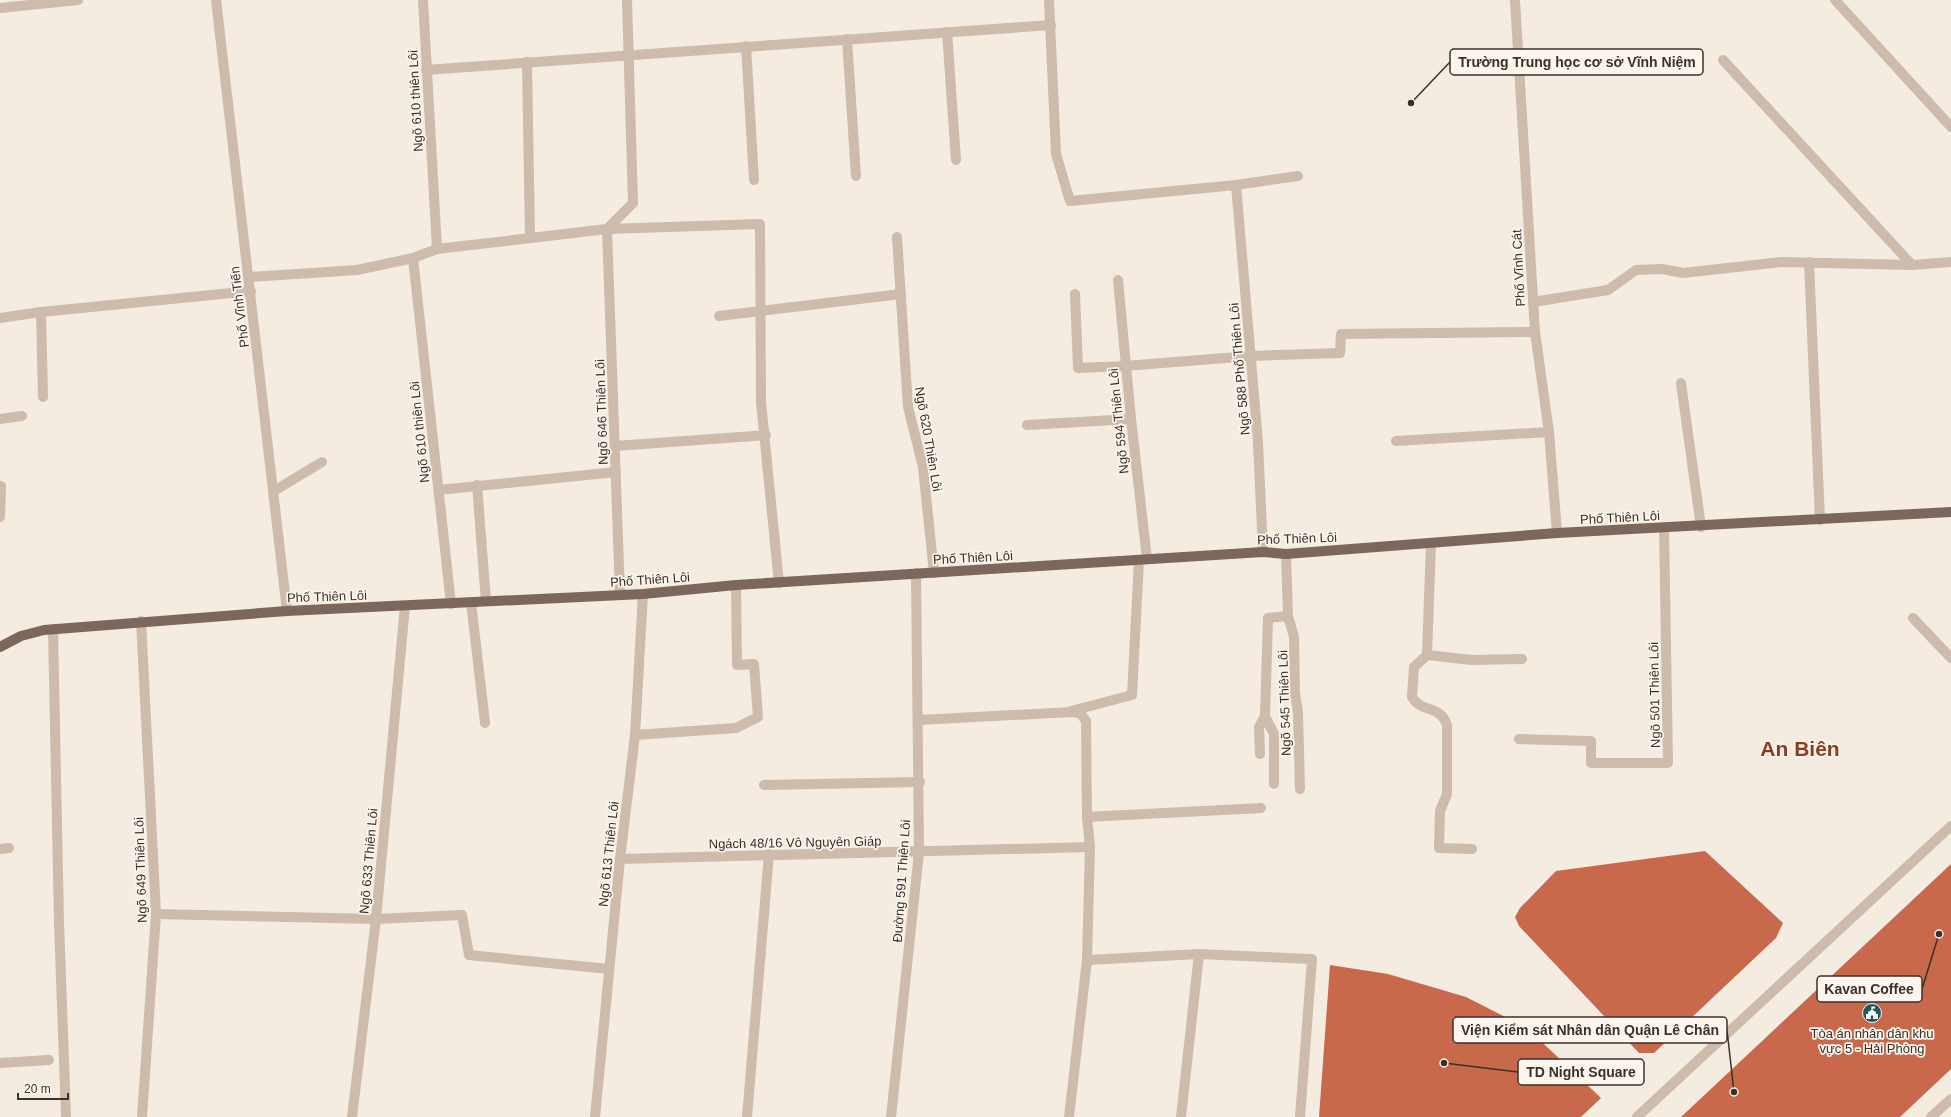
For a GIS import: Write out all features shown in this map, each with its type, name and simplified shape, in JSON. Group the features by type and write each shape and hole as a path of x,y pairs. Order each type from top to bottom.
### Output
{"main road":[{"name":"Phố Thiên Lôi","path":"0,647 21,636 53,629 141,621 287,611 643,594 736,585 916,573 1263,552 1286,554 1556,533 1701,527 1951,512"}],"street":[{"path":"0,8 78,0"},
{"name":"Phố Vĩnh Tiến","path":"216,0 287,611"},
{"name":"Ngõ 610 thiên Lôi","path":"423,0 437,249"},
{"path":"607,229 633,202 630,55 627,0"},
{"path":"1049,0 1056,154 1070,201 1236,185 1298,176"},
{"name":"Phố Vĩnh Cát","path":"1515,0 1535,332 1549,432 1556,533"},
{"path":"1835,0 1951,127"},
{"path":"426,70 1050,25"},
{"path":"947,32 956,160"},
{"path":"847,39 856,176"},
{"path":"746,46 754,180"},
{"path":"1723,60 1912,265"},
{"path":"527,62 530,238"},
{"name":"Ngõ 588 Phố Thiên Lôi","path":"1236,185 1258,442 1263,552"},
{"path":"249,277 357,270 413,258 437,249 607,229 760,224 762,402 780,582"},
{"name":"Ngõ 646 Thiên Lôi","path":"607,229 620,595"},
{"name":"Ngõ 620 Thiên Lôi","path":"897,237 908,407 923,467 934,573"},
{"name":"Ngõ 610 thiên Lôi","path":"413,258 451,604"},
{"path":"1533,302 1608,290 1636,270 1662,268 1682,273 1782,262 1912,265 1951,262"},
{"path":"1809,262 1820,520"},
{"name":"Ngõ 594 Thiên Lôi","path":"1068,712 1132,695 1143,560 1118,280"},
{"path":"0,318 41,312 251,291"},
{"path":"719,316 901,294"},
{"path":"1075,294 1078,368 1126,366 1250,356 1340,353 1341,334 1535,332"},
{"path":"41,312 43,397"},
{"path":"1681,383 1701,527"},
{"path":"0,419 22,416"},
{"path":"1028,425 1131,419"},
{"path":"1396,441 1549,432"},
{"path":"615,446 766,435"},
{"path":"274,491 322,462"},
{"path":"439,490 616,472"},
{"path":"477,485 486,601"},
{"path":"0,517 1,486"},
{"name":"Ngõ 501 Thiên Lôi","path":"1519,739 1591,741 1591,763 1668,763 1664,528"},
{"path":"1431,543 1427,655 1414,667 1412,697 1420,706 1437,711 1444,717 1448,725 1447,794 1440,811 1439,848 1472,849"},
{"name":"Ngõ 545 Thiên Lôi","path":"1286,554 1288,616 1294,636 1295,693 1298,713 1300,789"},
{"name":"Đường 591 Thiên Lôi","path":"891,1117 919,852 920,782 916,573"},
{"path":"635,735 736,728 758,717 754,664 737,665 736,585"},
{"name":"Ngõ 613 Thiên Lôi","path":"595,1117 620,859 635,735 643,594"},
{"path":"471,602 486,723"},
{"name":"Ngõ 633 Thiên Lôi","path":"352,1117 376,919 405,606"},
{"name":"Ngõ 545 Thiên Lôi","path":"1274,784 1274,734 1265,716 1268,618 1288,616"},
{"path":"1913,618 1951,658"},
{"name":"Ngõ 649 Thiên Lôi","path":"141,621 156,914 142,1117"},
{"path":"53,629 59,922 66,1117"},
{"path":"1427,655 1472,660 1522,659"},
{"path":"918,720 1068,712 1081,714 1086,721 1087,816 1090,847 1087,960 1069,1117"},
{"path":"1260,754 1259,727 1265,716"},
{"path":"764,785 920,782"},
{"path":"1087,816 1261,808"},
{"path":"1637,1117 1951,826"},
{"name":"Ngách 48/16 Vô Nguyên Giáp","path":"620,859 1090,847"},
{"path":"747,1117 769,854"},
{"path":"156,914 376,919 462,915 469,955 609,969"},
{"path":"1087,960 1199,954 1312,959 1300,1117"},
{"path":"1182,1117 1199,954"},
{"path":"0,1063 49,1060"},
{"path":"1931,1117 1951,1099"}],"building":[{"path":"1705,851 1783,923 1776,938 1654,1053 1639,1053 1519,926 1515,917 1520,908 1556,871"},
{"name":"Tòa án nhân dân khu vực 5 - Hải Phòng","path":"1951,864 1951,1069 1900,1117 1681,1117"},
{"path":"1330,965 1388,974 1466,997 1527,1028 1601,1098 1581,1117 1319,1117"}],"place":[{"name":"Trường Trung học cơ sở Vĩnh Niệm","path":"1411,103"},
{"name":"Kavan Coffee","path":"1939,934"},
{"name":"Tòa án nhân dân khu vực 5 - Hải Phòng","path":"1872,1013"},
{"name":"TD Night Square","path":"1444,1063"},
{"name":"Viện Kiểm sát Nhân dân Quận Lê Chân","path":"1734,1092"}],"district":[{"name":"An Biên","path":"1800,749"}]}
